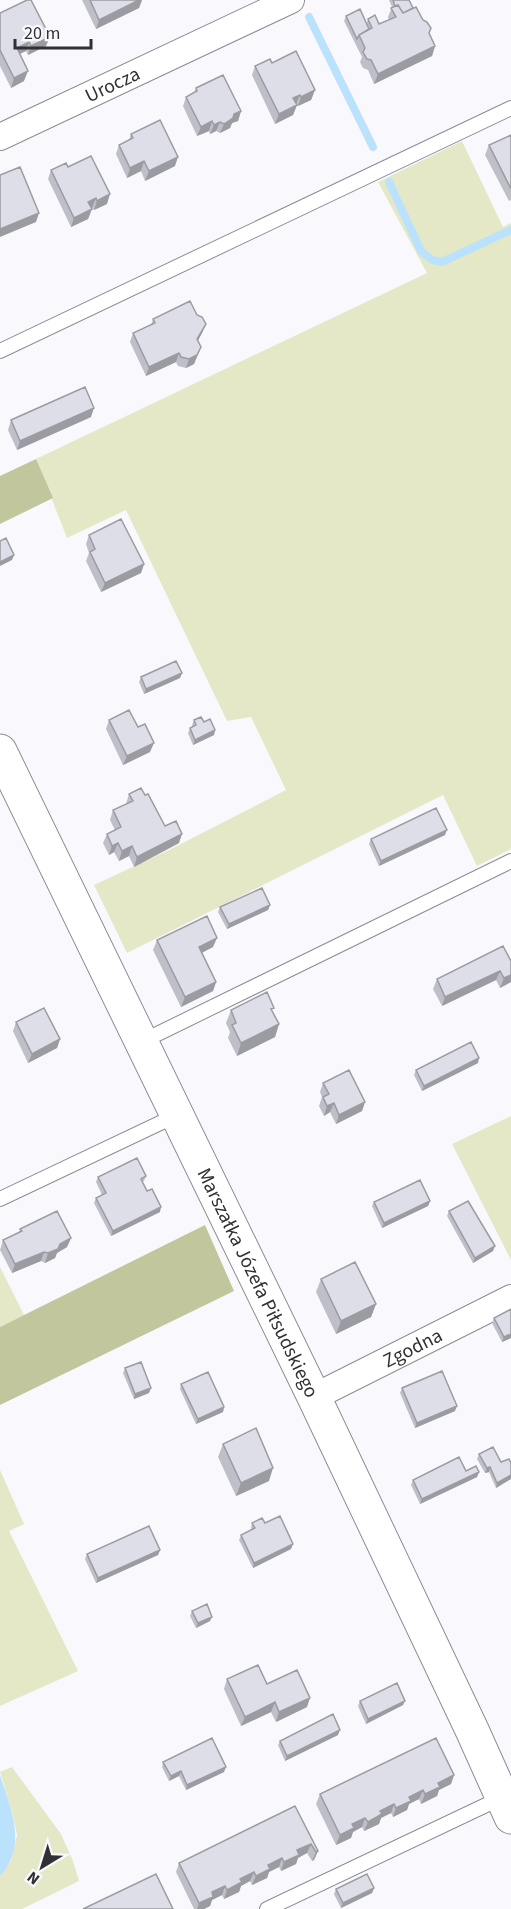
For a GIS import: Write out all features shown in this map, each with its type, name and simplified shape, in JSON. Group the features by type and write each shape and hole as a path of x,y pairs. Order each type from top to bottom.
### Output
{"street":[{"name":"Urocza","path":"0,137 291,0"},
{"name":"Marszałka Józefa Piłsudskiego","path":"0,752 314,1397 507,1807"},
{"name":"Zgodna","path":"314,1397 511,1298"}],"lane":[{"path":"0,351 511,108"},
{"path":"141,1042 511,861"},
{"path":"0,1199 177,1115"},
{"path":"267,1909 507,1807"}],"green space":[{"path":"462,141 503,227 511,223 511,849 477,866 443,795 127,953 94,885 169,850 286,790 251,717 227,721 126,510 67,538 36,459 427,273 378,182"},
{"path":"36,459 53,498 0,524 0,476"},
{"path":"511,1116 511,1260 452,1144"},
{"path":"205,1225 234,1291 0,1405 0,1327"},
{"path":"0,1267 24,1315 0,1327"},
{"path":"0,1470 24,1524 9,1531 78,1671 0,1706"},
{"path":"12,1767 61,1834 79,1881 22,1909 0,1909 0,1876 11,1861 17,1835 0,1772"}],"water":[{"path":"0,1775 9,1800 15,1827 15,1840 8,1864 0,1876"}],"building":[{"path":"31,0 50,37 31,46 29,42 17,48 28,71 14,78 0,50 0,13"},
{"path":"90,0 139,0 99,20"},
{"path":"393,0 409,0 413,8 403,13 398,5 395,6"},
{"path":"398,5 403,13 416,7 423,20 431,28 429,33 435,46 378,74 371,60 367,59 363,52 365,48 359,35 372,28 368,19 375,15 379,24 396,17 391,8"},
{"path":"360,9 369,29 357,39 346,16"},
{"path":"296,51 315,90 293,98 297,105 279,114 255,66 270,59 272,63"},
{"path":"223,75 241,111 234,114 233,118 224,124 220,122 214,125 212,121 201,127 186,97 197,91 196,88"},
{"path":"160,120 178,157 149,171 144,161 130,168 119,145 133,138 131,134"},
{"path":"511,135 511,189 489,145"},
{"path":"91,156 110,194 97,201 96,198 88,202 92,209 74,218 51,170 66,163 68,167"},
{"path":"20,167 39,213 0,229 0,175"},
{"path":"190,301 197,315 202,317 206,324 197,339 201,347 197,355 189,359 181,357 179,353 149,367 133,333 155,323 153,319"},
{"path":"85,387 94,408 20,441 11,420"},
{"path":"121,519 144,564 105,583 90,552 95,549 89,535"},
{"path":"6,538 14,555 0,562 0,541"},
{"path":"176,661 182,673 146,689 141,677"},
{"path":"129,710 138,727 145,724 154,743 127,756 109,720"},
{"path":"201,717 204,722 210,719 215,730 195,740 190,728 196,725 194,720"},
{"path":"141,788 145,795 148,794 165,826 176,821 182,834 137,857 132,846 122,851 118,843 112,846 107,834 121,827 113,810 133,801 129,794"},
{"path":"436,808 447,830 381,861 371,839"},
{"path":"262,888 270,905 229,924 220,907"},
{"path":"207,916 217,938 199,947 216,982 185,997 157,940"},
{"path":"503,946 511,961 511,975 504,978 500,971 445,997 437,979"},
{"path":"267,992 274,1008 271,1009 279,1024 241,1043 232,1025 236,1023 231,1010"},
{"path":"44,1008 60,1039 32,1054 16,1022"},
{"path":"471,1042 479,1058 424,1086 416,1070"},
{"path":"349,1070 365,1102 339,1115 334,1103 327,1106 323,1097 329,1094 323,1083"},
{"path":"137,1158 146,1176 141,1179 147,1191 152,1189 161,1207 113,1231 96,1198 106,1193 98,1177"},
{"path":"420,1180 430,1201 384,1223 374,1202"},
{"path":"468,1201 495,1246 475,1258 449,1211"},
{"path":"57,1211 71,1238 60,1244 58,1249 15,1264 3,1240"},
{"path":"355,1262 376,1304 341,1321 321,1279"},
{"path":"511,1309 511,1334 504,1337 494,1318"},
{"path":"141,1362 151,1388 135,1394 125,1368"},
{"path":"442,1371 457,1406 417,1423 402,1388"},
{"path":"208,1372 224,1407 198,1419 181,1384"},
{"path":"256,1428 273,1468 241,1483 223,1444"},
{"path":"493,1447 501,1462 509,1459 511,1463 511,1475 497,1483 490,1467 487,1468 479,1454"},
{"path":"459,1457 466,1471 476,1466 479,1472 422,1499 413,1480"},
{"path":"280,1516 293,1544 254,1563 241,1535 255,1528 252,1523 262,1518 265,1523"},
{"path":"149,1526 160,1550 98,1578 87,1554"},
{"path":"207,1604 212,1617 198,1623 192,1611"},
{"path":"258,1665 267,1684 297,1670 310,1698 279,1712 275,1702 245,1717 227,1679"},
{"path":"397,1683 405,1701 368,1719 360,1701"},
{"path":"333,1714 340,1730 287,1756 280,1741"},
{"path":"212,1738 226,1767 187,1785 181,1771 171,1776 163,1762"},
{"path":"436,1738 454,1775 438,1783 440,1787 425,1794 423,1790 409,1797 411,1801 396,1808 394,1804 380,1811 382,1814 368,1822 365,1818 352,1824 354,1828 340,1835 320,1794"},
{"path":"295,1806 318,1851 316,1852 311,1844 297,1850 299,1855 284,1862 282,1858 268,1865 270,1869 256,1876 254,1872 240,1879 242,1882 227,1890 225,1886 212,1892 213,1897 199,1903 179,1863"},
{"path":"156,1874 173,1909 83,1909"},
{"path":"367,1874 374,1888 343,1903 336,1889"}],"waterway":[{"path":"309,17 373,147"},
{"path":"389,182 421,251 432,260 442,262 511,230"}]}
